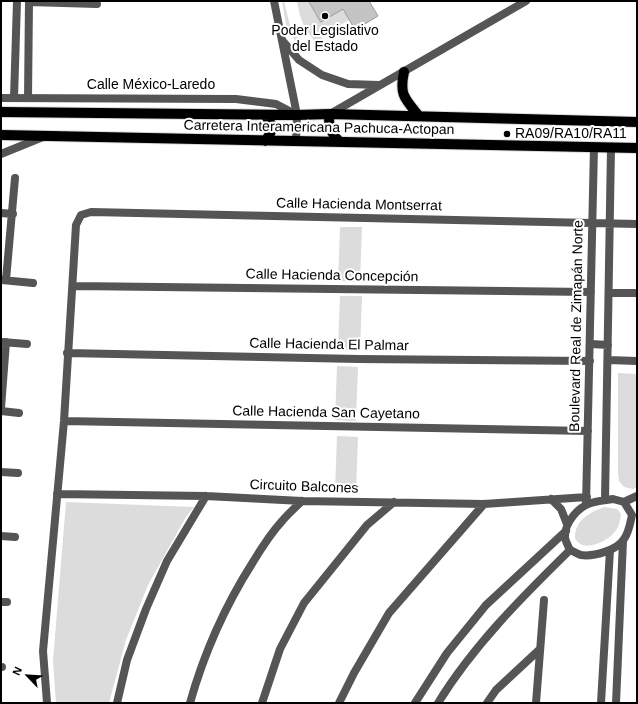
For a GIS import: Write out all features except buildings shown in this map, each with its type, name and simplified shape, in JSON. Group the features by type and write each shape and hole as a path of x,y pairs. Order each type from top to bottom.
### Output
{"main road":[{"path":"404,72 401,85 403,92 407,101 419,116"},
{"name":"Carretera Interamericana Pachuca-Actopan","path":"1,112 265,115 330,114 637,122"},
{"path":"330,114 328,121 330,129 340,142"},
{"path":"265,115 271,123 272,129 265,141"},
{"name":"Carretera Interamericana Pachuca-Actopan","path":"1,135 637,148"}],"street":[{"path":"14,98 17,1"},
{"path":"274,1 297,115 296,141"},
{"path":"330,114 526,1"},
{"path":"28,98 29,2 97,4"},
{"path":"281,39 300,60 322,75 348,84 380,85"},
{"path":"16,58 29,59"},
{"name":"Calle México-Laredo","path":"1,98 236,98 276,104 297,115"},
{"path":"1,154 45,137"},
{"name":"Boulevard Real de Zimapán Norte","path":"587,501 594,147"},
{"path":"605,500 611,148"},
{"path":"15,178 13,214 4,280 33,283"},
{"name":"Calle Hacienda Montserrat","path":"73,286 76,225 81,215 91,212 637,224"},
{"path":"1,213 13,214"},
{"path":"47,703 44,650 64,421 67,353 73,286"},
{"name":"Calle Hacienda Concepción","path":"73,286 591,292"},
{"path":"609,293 637,293"},
{"path":"19,413 1,409 3,342 27,344"},
{"path":"591,344 608,345"},
{"name":"Calle Hacienda El Palmar","path":"67,353 358,359 590,361"},
{"path":"608,360 637,361"},
{"name":"Calle Hacienda San Cayetano","path":"64,421 588,431"},
{"path":"1,472 18,473"},
{"name":"Circuito Balcones","path":"57,494 206,496 302,501 484,504 551,499 587,501"},
{"path":"117,703 127,660 146,609 167,561 206,496"},
{"path":"624,502 637,496"},
{"path":"551,499 561,509 567,528"},
{"path":"616,703 623,541 635,514 624,502 613,499 590,503 587,501 574,515 567,528 565,539 570,550 581,555 595,555 610,550 623,541"},
{"path":"190,703 197,676 219,622 241,581 267,539 302,501"},
{"path":"262,703 280,649 304,603 367,525 394,502"},
{"path":"339,703 354,673 390,613 484,504"},
{"path":"415,703 447,653 486,605 567,528"},
{"path":"1,536 15,537"},
{"path":"438,703 450,684 490,633 536,583 570,550"},
{"path":"601,703 610,550"},
{"path":"536,703 544,600"},
{"path":"487,703 496,690 540,650"}],"shaded area":[{"path":"282,1 284,1 291,30 308,49 303,51 287,30"},
{"path":"297,1 309,1 321,22 343,9 349,20 321,36 323,40 317,44 303,24"},
{"path":"340,227 362,227 360,282 338,281"},
{"path":"340,296 362,296 360,351 338,350"},
{"path":"337,366 358,367 356,421 335,420"},
{"path":"618,373 637,374 637,487 633,489 624,487 619,481"},
{"path":"337,436 358,437 356,491 335,490"},
{"path":"66,502 194,507 186,517 148,585 126,640 109,703 56,703 53,661"},
{"path":"604,507 617,509 621,514 619,524 615,532 610,537 597,544 588,546 578,543 575,538 577,526 588,515"}],"place":[{"name":"Poder Legislativo del Estado","path":"325,16"},
{"name":"RA09/RA10/RA11","path":"507,134"}]}
